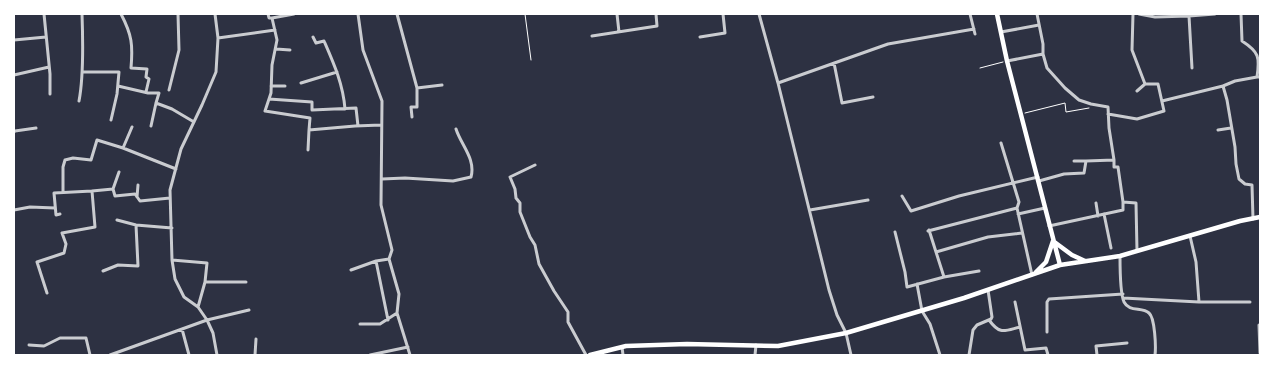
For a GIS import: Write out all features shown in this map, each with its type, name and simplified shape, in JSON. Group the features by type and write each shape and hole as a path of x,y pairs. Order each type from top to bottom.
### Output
{"main road":[{"path":"997,14 1006,61 1060,265"},
{"path":"590,355 622,347 686,344 778,346 846,333 922,311 1060,265 1120,256 1260,217"},
{"path":"1053,241 1072,255 1086,261"},
{"path":"1033,275 1046,262 1053,241"}],"street":[{"path":"44,14 50,94"},
{"path":"79,101 82,86 82,14"},
{"path":"121,14 130,34 132,53 131,68 147,69 146,77 149,79 146,92"},
{"path":"169,90 179,50 178,14"},
{"path":"215,14 218,38 216,72 181,149 170,190 170,198 172,260 175,279 184,297 198,307 207,320 214,333 217,355"},
{"path":"268,14 269,18 272,18 277,40 272,65 269,99 265,111 310,118 308,150"},
{"path":"272,18 294,14"},
{"path":"358,14 363,50 382,101 381,205 392,250 389,259 399,294 397,313 410,355"},
{"path":"397,14 417,88 418,107 411,107 412,117"},
{"path":"617,14 619,32"},
{"path":"592,36 657,26 656,14"},
{"path":"700,37 725,33 723,14"},
{"path":"759,14 769,47 830,290 837,315 846,333 851,355"},
{"path":"970,14 975,34"},
{"path":"1037,14 1043,44 1043,54 1047,68 1065,88 1079,100 1108,107 1114,167 1118,167 1123,202 1123,210 1049,226"},
{"path":"1133,14 1132,50 1144,84"},
{"path":"1139,14 1155,17 1215,14"},
{"path":"1162,101 1223,86 1235,81 1258,77 1259,61 1256,53 1250,46 1242,41 1241,14"},
{"path":"1189,16 1192,68"},
{"path":"1001,32 1039,25"},
{"path":"778,83 888,44 974,29"},
{"path":"218,38 275,30"},
{"path":"14,40 46,37"},
{"path":"313,37 316,44 324,41 337,72 344,96 345,109"},
{"path":"276,49 290,50"},
{"path":"1006,61 1043,54"},
{"path":"834,63 842,103 872,97"},
{"path":"14,75 49,67"},
{"path":"82,72 119,72 112,120"},
{"path":"301,83 337,72"},
{"path":"1108,114 1137,119 1164,111 1158,84 1144,84 1137,91"},
{"path":"417,88 442,85"},
{"path":"118,86 146,92 159,93 151,126"},
{"path":"271,86 285,86"},
{"path":"1223,86 1236,147 1236,164 1239,178 1245,184 1252,185 1253,219"},
{"path":"269,99 312,102 312,110 356,108 358,126"},
{"path":"156,102 172,108 194,122"},
{"path":"309,130 381,125"},
{"path":"123,148 132,127"},
{"path":"14,132 36,128"},
{"path":"1218,130 1231,128"},
{"path":"382,179 405,178 453,181 471,177 473,171 470,158 456,129"},
{"path":"63,192 63,167 65,160 73,158 91,160 97,140 123,148 176,169"},
{"path":"1001,143 1019,202 1017,208 1018,214 1033,275"},
{"path":"1074,161 1114,160"},
{"path":"902,196 911,211 959,196 1014,183 1084,172 1086,161"},
{"path":"535,165 510,177 515,189 516,198 520,203 520,212 530,237 535,245 539,264 568,312 568,322 586,355"},
{"path":"118,172 113,189 115,196 135,194 140,201 170,198"},
{"path":"137,197 138,185"},
{"path":"60,214 56,215 54,193 113,189"},
{"path":"47,293 37,262 64,253 66,244 62,233 95,227 92,191"},
{"path":"810,210 868,200"},
{"path":"1123,202 1136,202 1137,251"},
{"path":"1096,203 1098,216"},
{"path":"14,210 30,207 55,208"},
{"path":"944,277 928,230 1017,208"},
{"path":"1018,214 1045,208"},
{"path":"1104,214 1111,248"},
{"path":"116,220 136,225 172,228"},
{"path":"103,271 118,265 138,266 136,225"},
{"path":"895,232 905,272 907,287 978,270"},
{"path":"936,252 988,237 1022,233"},
{"path":"1190,236 1196,262 1199,302"},
{"path":"1120,256 1123,298 1125,304 1128,307 1147,311 1151,314 1155,340 1155,355"},
{"path":"351,270 376,261 389,259"},
{"path":"172,260 207,263 205,282 198,307"},
{"path":"376,261 388,320"},
{"path":"205,282 246,282"},
{"path":"917,284 922,311 930,324 940,355"},
{"path":"969,355 973,330 975,327 991,319 993,313 988,290"},
{"path":"1047,332 1047,302 1049,299 1123,294"},
{"path":"1123,298 1199,302 1250,302"},
{"path":"1015,302 1025,350 1046,348 1048,355"},
{"path":"110,355 207,320 249,310"},
{"path":"360,324 380,324 397,313"},
{"path":"989,320 996,329 1003,332 1020,327"},
{"path":"1259,325 1260,354"},
{"path":"182,329 189,355"},
{"path":"28,345 44,346 60,338 86,338 90,355"},
{"path":"255,355 256,339"},
{"path":"1097,355 1096,346 1127,343"},
{"path":"755,355 756,345"},
{"path":"370,355 408,347"},
{"path":"622,347 623,355"}],"path":[{"path":"525,14 530,60"},
{"path":"980,68 1006,61"},
{"path":"1020,114 1065,103 1066,112 1090,108"}]}
